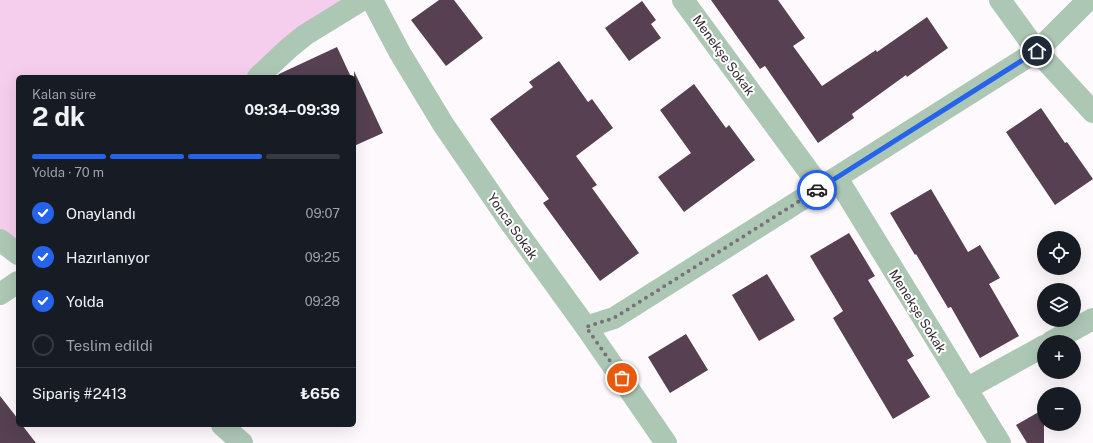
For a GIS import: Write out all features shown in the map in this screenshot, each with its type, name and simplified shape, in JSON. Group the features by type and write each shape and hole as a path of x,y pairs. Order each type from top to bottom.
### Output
{"street":[{"path":"260,75 305,35 362,0"},
{"name":"Yonca Sokak","path":"372,0 400,53 443,124 510,222 586,327 666,443"},
{"name":"Menekşe Sokak","path":"683,0 829,183 966,389 1000,443"},
{"path":"1000,0 1037,51 1093,112"},
{"path":"586,327 614,318 1037,51 1088,0"},
{"path":"0,240 16,252"},
{"path":"0,294 16,283"},
{"path":"1064,335 1093,319"},
{"path":"966,389 1037,350"},
{"path":"224,427 242,443"}],"shaded area":[{"path":"0,0 362,0 261,75 16,75 16,252 0,240"}],"building":[{"path":"439,0 454,0 483,38 446,66 411,20"},
{"path":"711,0 778,0 805,38 793,46 822,86 876,50 877,52 927,17 948,48 907,77 906,75 852,114 854,118 818,143 765,66 760,69"},
{"path":"642,1 656,20 651,24 661,38 629,61 605,28"},
{"path":"337,47 350,75 278,75"},
{"path":"559,61 588,102 592,99 613,128 576,156 597,185 592,188 639,253 600,281 543,203 549,199 490,119 533,87 529,82"},
{"path":"356,75 383,133 356,145"},
{"path":"694,84 726,128 729,125 755,160 684,212 658,177 691,153 660,110"},
{"path":"1041,108 1065,143 1067,142 1093,179 1055,205 1006,132"},
{"path":"931,189 968,252 980,245 1000,278 989,284 1019,336 980,358 951,307 948,308 890,213"},
{"path":"849,233 875,276 868,280 914,356 907,360 930,397 893,419 833,318 843,311 810,256"},
{"path":"767,274 795,320 759,341 732,295"},
{"path":"686,334 708,370 670,393 648,357"},
{"path":"0,396 16,416 16,427 24,427 36,443 0,443"},
{"path":"1037,413 1037,431 1044,431 1044,443 1027,443 1016,425"}],"way so far":[{"path":"622,378 586,327 614,318 817,190"}],"route":[{"path":"817,190 1037,51"}]}
